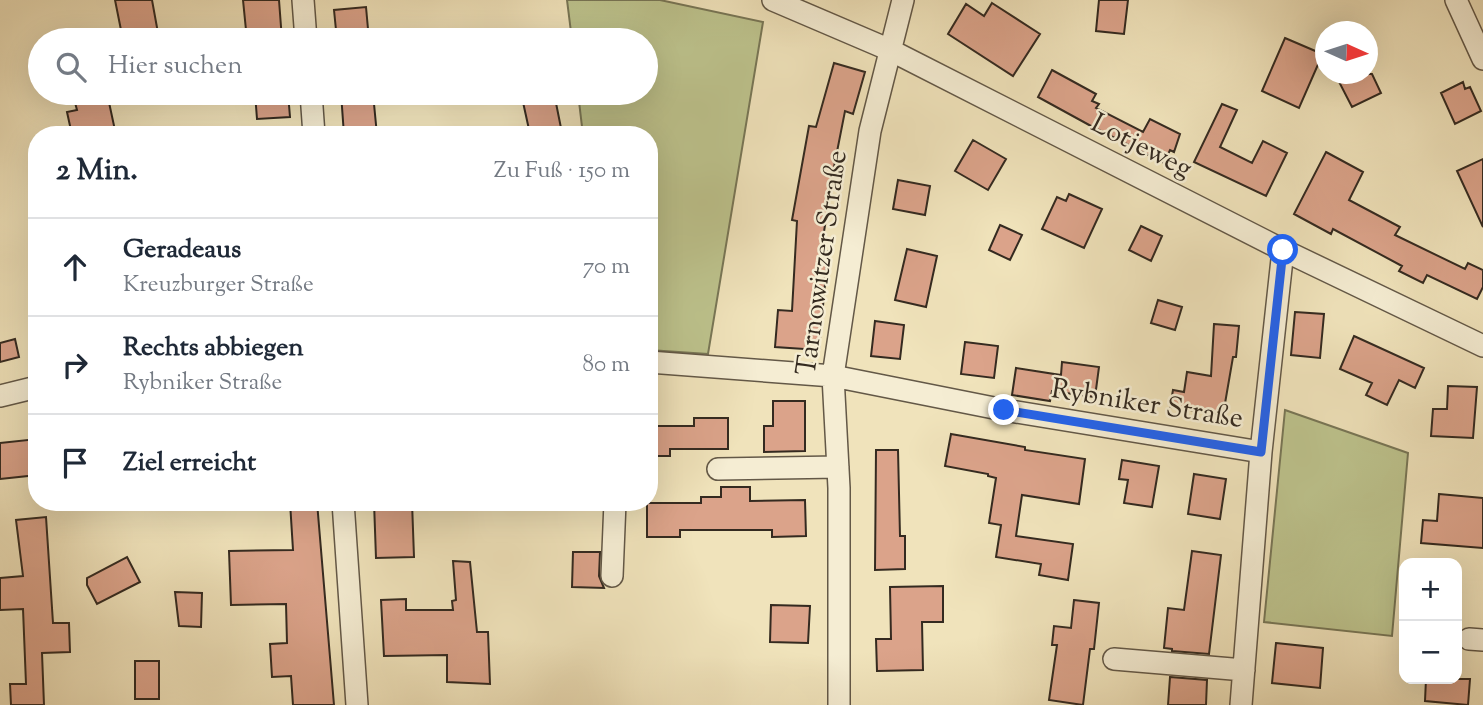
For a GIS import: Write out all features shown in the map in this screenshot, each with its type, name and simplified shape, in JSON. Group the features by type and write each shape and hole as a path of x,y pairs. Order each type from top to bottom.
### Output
{"street":[{"path":"303,0 305,28"},
{"name":"Lotjeweg","path":"773,0 890,50 1283,250 1483,346"},
{"name":"Tarnowitzer Straße","path":"839,705 838,467 833,376 870,131 903,0"},
{"path":"1456,0 1483,59"},
{"path":"312,105 313,126"},
{"path":"1241,705 1261,452 1283,250"},
{"name":"Rybniker Straße","path":"658,363 833,376 1004,410 1261,452"},
{"path":"0,396 28,389"},
{"path":"718,469 838,467"},
{"path":"343,511 357,705"},
{"path":"612,576 615,511"},
{"path":"1114,659 1244,670"}],"green space":[{"path":"567,0 660,0 763,22 708,354 658,351 658,126 582,126 579,105 658,105 658,28 570,28"},
{"path":"1285,410 1408,453 1392,636 1264,622"}],"building":[{"path":"115,0 152,0 157,28 121,28"},
{"path":"243,0 279,0 281,28 246,28"},
{"path":"1099,0 1128,0 1124,34 1096,31"},
{"path":"992,3 1040,34 1013,76 948,34 966,4 984,16"},
{"path":"366,7 368,28 336,28 334,10"},
{"path":"1285,38 1315,51 1315,71 1299,108 1262,91"},
{"path":"834,63 865,72 853,114 845,111 834,167 821,251 828,251 819,350 775,347 778,310 792,311 797,221 792,220 809,126 816,127"},
{"path":"1052,70 1096,94 1092,101 1099,104 1096,108 1143,132 1150,119 1180,134 1174,152 1170,150 1164,163 1038,97"},
{"path":"1463,82 1465,89 1470,87 1481,111 1455,124 1441,93"},
{"path":"1340,84 1377,84 1381,93 1352,107"},
{"path":"1222,104 1237,110 1220,147 1252,163 1263,141 1287,153 1266,196 1194,162"},
{"path":"76,105 110,105 114,126 70,126 67,112 77,110"},
{"path":"256,105 289,105 290,117 257,119"},
{"path":"342,105 374,105 376,126 343,126"},
{"path":"524,105 556,105 561,126 528,126"},
{"path":"973,140 1006,159 988,190 955,171"},
{"path":"1326,152 1363,172 1349,200 1400,227 1395,235 1465,269 1468,263 1483,270 1483,287 1477,299 1427,275 1423,283 1399,271 1402,266 1333,229 1331,234 1294,214"},
{"path":"1483,159 1483,227 1457,171"},
{"path":"898,180 930,186 925,215 893,209"},
{"path":"1069,194 1102,209 1084,248 1042,229 1057,197 1066,201"},
{"path":"1000,225 1022,235 1010,260 989,250"},
{"path":"1141,226 1162,236 1151,261 1129,250"},
{"path":"907,249 937,256 926,307 895,300"},
{"path":"1158,300 1182,307 1175,330 1151,323"},
{"path":"1295,312 1324,314 1320,358 1291,355"},
{"path":"875,321 904,325 900,359 871,356"},
{"path":"1214,324 1239,326 1236,357 1233,357 1223,415 1170,407 1173,390 1184,392 1187,372 1211,376"},
{"path":"1354,336 1424,368 1415,388 1399,380 1387,405 1366,395 1372,383 1340,369"},
{"path":"15,339 19,357 0,362 0,343"},
{"path":"965,342 998,346 994,378 961,374"},
{"path":"1062,362 1099,367 1095,397 1052,391 1050,401 1012,395 1016,368 1061,375"},
{"path":"1448,386 1477,387 1473,438 1431,436 1433,409 1447,409"},
{"path":"773,401 805,401 805,451 764,452 764,426 773,426"},
{"path":"694,418 728,418 728,449 670,449 670,456 658,456 658,426 694,426"},
{"path":"951,434 1025,447 1025,450 1085,459 1079,504 1022,495 1016,536 1073,544 1068,580 1039,575 1041,564 996,557 1001,525 989,523 996,478 945,466"},
{"path":"28,440 28,476 0,479 0,443"},
{"path":"876,450 898,450 900,536 905,536 905,569 875,570"},
{"path":"1122,460 1159,466 1152,507 1124,503 1128,480 1119,479"},
{"path":"1194,474 1226,479 1220,519 1188,514"},
{"path":"721,487 750,487 750,501 805,500 806,536 772,537 772,530 680,530 680,537 647,537 647,511 658,511 658,503 701,503 701,497 721,497"},
{"path":"1439,494 1483,498 1483,548 1421,543 1423,520 1437,521"},
{"path":"291,511 318,511 334,705 293,705 291,676 272,677 270,644 287,643 286,604 231,605 229,551 293,550"},
{"path":"374,511 412,511 414,557 376,558"},
{"path":"46,517 53,623 69,623 70,652 42,653 44,705 11,705 10,684 26,684 23,609 0,610 0,578 23,576 16,520"},
{"path":"1192,551 1221,555 1209,654 1164,648 1168,608 1184,610"},
{"path":"573,552 600,552 599,576 604,588 572,587"},
{"path":"127,557 140,582 97,604 87,585 87,578"},
{"path":"453,561 470,562 477,632 488,632 490,684 447,682 447,655 384,656 381,600 406,599 406,610 453,610 452,601 456,600"},
{"path":"943,586 943,622 922,622 923,670 877,671 876,639 891,639 890,587"},
{"path":"175,592 202,593 201,627 179,626"},
{"path":"1074,600 1099,603 1094,649 1090,649 1083,705 1049,700 1057,645 1052,645 1054,626 1071,628"},
{"path":"771,605 810,606 808,643 770,642"},
{"path":"1276,643 1323,648 1320,688 1272,683"},
{"path":"135,661 159,661 159,699 135,699"},
{"path":"1170,677 1207,680 1206,705 1168,705"},
{"path":"1462,679 1470,679 1468,705 1425,701 1426,684 1462,684"}],"route":[{"path":"1004,410 1261,452 1283,250"}]}
